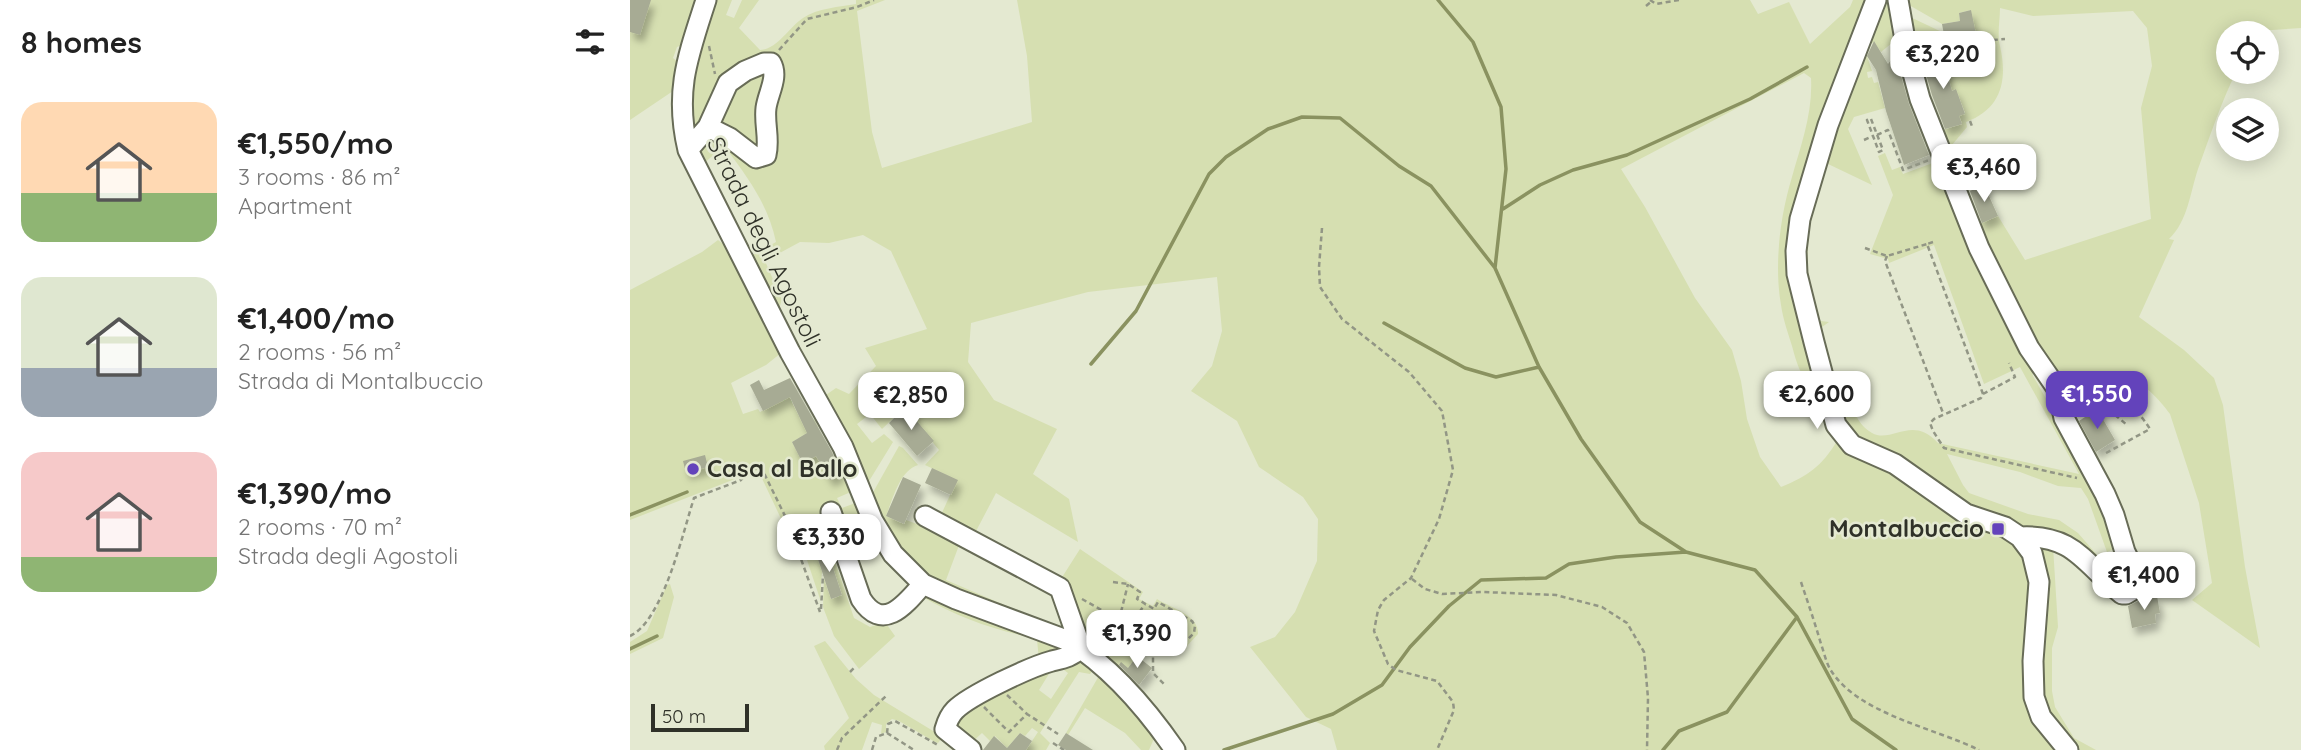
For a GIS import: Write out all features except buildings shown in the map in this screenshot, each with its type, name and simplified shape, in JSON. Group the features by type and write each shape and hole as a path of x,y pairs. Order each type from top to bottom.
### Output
{"street":[{"name":"Strada degli Agostoli","path":"706,0 681,94 682,124 688,150 790,352 843,447 882,538 893,554 923,584 1081,648 1136,699 1175,750"},
{"path":"1876,0 1828,125 1800,219 1796,251 1797,274 1814,342 1836,425 1852,445 1895,464 1966,514 2005,527 2020,537 2032,553 2039,582 2033,661 2034,696 2041,718 2068,750"},
{"path":"1898,0 1917,88 1942,154 1994,281 2029,348 2059,390 2064,418 2105,494 2137,576 2136,588 2122,594 2083,557 2054,540 2045,536 2020,537"},
{"path":"688,150 708,127 728,83 767,62 771,63 775,70 766,109 766,155 756,158 730,138 708,127"},
{"path":"831,512 861,599 868,610 877,615 889,615 906,603 923,584"},
{"path":"925,516 1060,588 1081,648 1069,658 1053,661 997,686 957,709 948,718 945,729 971,750"}],"path":[{"path":"767,62 807,19 864,7 874,0"},
{"path":"1646,6 1651,1 1666,4 1679,0"},
{"path":"695,34 708,42 717,82 724,94"},
{"path":"1959,43 2006,39"},
{"path":"1970,121 1973,129"},
{"path":"1864,140 1888,131 1903,170 1942,154"},
{"path":"1322,228 1320,287 1342,319 1409,372 1442,411 1453,470 1439,519 1411,578 1384,600 1378,610 1374,631 1388,664 1396,670 1437,681 1453,702 1454,710 1437,750"},
{"path":"1865,248 1887,256 1933,242"},
{"path":"1927,244 1983,394"},
{"path":"1887,256 1885,261 1944,414"},
{"path":"2009,363 2015,377 1983,394 1981,398 1930,423 1944,448 2077,478 2083,483"},
{"path":"2106,453 2150,429 2113,377"},
{"path":"2102,414 2109,409 2127,425"},
{"path":"630,636 639,632 649,619 670,577 694,498 741,480 750,470 761,467 765,471 788,520 820,612 823,575"},
{"path":"1411,578 1425,589 1442,594 1483,592 1556,595 1602,607 1627,623 1644,652 1647,750"},
{"path":"1113,582 1128,584 1140,592 1137,599 1154,609 1158,602 1192,621 1195,626 1194,633 1182,645 1171,639 1153,649"},
{"path":"1801,582 1829,668 1843,687 1864,701 1906,721 1954,737 1979,750"},
{"path":"1119,620 1128,584"},
{"path":"1081,599 1130,626 1153,649 1153,673 1164,684"},
{"path":"1130,626 1145,604"},
{"path":"850,672 854,668"},
{"path":"997,686 1027,714 1058,734"},
{"path":"837,750 842,738 886,696"},
{"path":"974,697 1009,733 1027,714"},
{"path":"887,733 888,724 895,721 931,742"},
{"path":"872,750 876,737 887,733"},
{"path":"887,733 914,750"},
{"path":"1053,743 1064,750"}],"green space":[{"path":"630,0 699,0 685,44 677,47 673,58 678,62 673,91 630,120"},
{"path":"713,0 732,0 726,15 734,18 742,0 759,0 739,28 760,50 772,46 798,22 815,12 856,4 856,0 885,0 857,11 872,132 882,168 1032,122 1027,56 1017,0 1750,0 1758,14 1789,2 1810,44 1850,7 1853,0 1869,0 1797,205 1819,390 1808,382 1798,365 1783,315 1778,274 1781,224 1808,116 1811,78 1804,73 1621,169 1695,298 1732,350 1741,381 1747,419 1760,457 1781,487 1814,469 1837,441 1903,474 2013,542 2026,559 2031,576 2034,720 2056,750 1337,750 1331,729 1306,717 1250,647 1275,637 1295,612 1317,561 1318,519 1303,497 1259,467 1237,421 1191,391 1212,366 1222,331 1217,277 1088,292 971,323 968,362 994,400 1057,429 1033,474 1069,499 1078,542 996,493 974,535 940,517 957,480 925,465 939,450 907,411 905,413 902,410 882,429 870,414 857,424 872,443 884,434 893,442 866,486 823,397 836,388 849,394 876,366 865,348 927,329 891,251 863,235 829,243 800,242 765,261 782,300 777,314 749,257 776,242 763,205 728,151 718,151 702,165 689,125 695,58"},
{"path":"1885,0 1890,0 1898,38 1881,52 1874,42 1865,48"},
{"path":"1908,0 2301,0 2301,28 2279,30 2279,21 2216,21 2216,84 2231,84 2225,98 2216,98 2216,121 2188,206 2169,239 2174,240 2139,317 2184,350 2214,378 2223,405 2245,567 2260,648 2192,600 2212,583 2199,503 2170,414 2149,390 2119,372 2101,375 2101,396 2094,400 2072,392 2054,376 2028,337 2016,313 1979,224 1998,216 2025,260 2151,219 2141,108 2152,66 2147,28 2133,11 2033,16 2000,8 1999,37 2003,71 1999,92 1987,110 1966,122 1967,127 1947,151 1939,131 1962,124 1959,116 1965,113 1956,90 1950,91 1948,85 1950,83 1941,41 1916,47 1908,16 1944,33 1945,39 1971,10 1959,13 1960,21 1942,24 1909,5"},
{"path":"1867,56 1872,71 1867,72 1868,78 1872,77 1874,83 1878,82 1885,108 1854,117 1848,129 1872,185 1826,163 1810,229 1808,256 1811,288 1818,318 1829,322 1822,327 1818,326 1804,274 1805,226 1858,63"},
{"path":"1885,153 1892,170 1900,167 1903,174 1938,161 2030,362 2033,376 2088,471 2119,547 2107,552 2088,499 2081,488 2058,486 2020,472 1947,454 1963,485 1969,493 2028,514 2059,520 2078,533 2098,556 2116,567 2112,569 2119,584 2031,529 1998,514 1968,505 1860,443 1845,422 1830,369 1841,384 1858,420 1872,433 1887,435 1920,431 1938,443 2079,474 2020,367 1984,384 1934,245 1889,263 1888,259 1870,254 1893,195 1878,156"},
{"path":"718,240 726,246 781,353 766,365 731,383 743,414 758,409 760,412 789,396 804,426 815,420 818,427 792,442 803,463 816,456 830,480 847,471 853,491 837,498 842,508 858,502 864,511 825,531 854,618 870,627 885,622 895,636 859,669 834,636 823,607 824,578 831,599 842,595 827,550 816,553 822,571 820,599 795,524 785,527 758,470 630,520 630,290 702,252"},
{"path":"899,446 918,465 911,468 901,479 886,516 904,524 906,520 961,540 946,580 1070,633 928,579 897,550 871,496"},
{"path":"2039,545 2053,546 2058,627 2052,648 2052,691 2055,707 2074,738 2096,750 2080,750 2062,733 2043,702 2041,664 2048,586"},
{"path":"1080,549 1143,592 1139,599 1153,606 1157,599 1189,617 1197,627 1198,634 1186,647 1176,637 1156,652 1147,652 1142,660 1137,656 1128,668 1121,663 1114,671 1087,647 1059,582"},
{"path":"670,584 674,597 663,638 630,654 630,642 647,631 667,585"},
{"path":"929,593 1068,646 1039,661 1037,639 963,617 921,596"},
{"path":"825,641 856,679 874,695 943,737 938,743 892,719 886,724 886,732 881,734 882,725 872,722 862,750 825,750 824,746 849,718 814,646"},
{"path":"1079,655 1094,669 1090,674 1079,672 1040,733 1050,743 1046,750 1026,750 1038,732 1032,728 1025,736 1020,733 1007,748 995,736 990,741 982,733 971,743 956,728 957,720 971,706 1052,669 1039,690 1051,699 1068,673 1060,667"},
{"path":"1100,674 1156,734 1149,750 1141,750 1125,733 1085,708 1068,735 1066,733"}],"waterway":[{"path":"1438,0 1473,42 1501,107 1506,169 1495,268 1539,367 1581,439 1640,522 1686,552 1755,570 1797,617 1852,719 1896,750"},
{"path":"1503,209 1540,185 1573,170 1627,155 1750,99 1807,67"},
{"path":"1091,364 1136,311 1209,174 1226,157 1268,129 1302,117 1340,118 1399,166 1431,186 1495,268"},
{"path":"1384,323 1465,368 1496,377 1539,367"},
{"path":"630,515 687,492"},
{"path":"1224,750 1333,714 1382,685 1410,647 1449,606 1481,580 1546,578 1569,564 1616,557 1686,552"},
{"path":"1663,750 1679,731 1727,712 1797,617"},
{"path":"630,649 657,636"}],"place":[{"name":"Casa al Ballo","path":"693,469"},
{"name":"Montalbuccio","path":"1998,529"}]}
